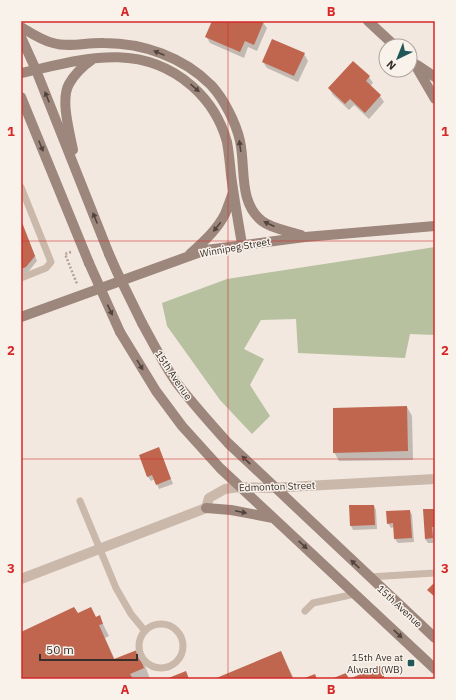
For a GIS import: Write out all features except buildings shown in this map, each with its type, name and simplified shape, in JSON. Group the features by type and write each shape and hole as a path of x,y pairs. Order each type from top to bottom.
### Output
{"main road":[{"path":"368,21 386,38"},
{"path":"21,27 42,40 54,44 65,45 106,43 148,48 186,64 212,86 232,115 240,142 247,201 253,211 263,222 305,237"},
{"name":"15th Avenue","path":"21,37 36,70 117,272 142,323 176,381 201,413 228,443 369,577 435,637"},
{"path":"21,73 70,61 110,57 144,60 180,75 203,96 219,121 227,142 242,244"},
{"path":"76,170 66,108 66,93 68,85 75,75 81,68 94,58"},
{"path":"418,65 435,77"},
{"path":"418,71 435,99"},
{"path":"21,97 88,263 120,332 156,391 182,426 239,487 435,669"},
{"path":"187,257 219,224 225,215 234,192"},
{"name":"Winnipeg Street","path":"21,317 206,250 242,244 305,237 435,226"},
{"path":"206,508 231,510 275,519"}],"street":[{"name":"Edmonton Street","path":"206,508 209,498 225,489 239,487 273,487 435,480"},
{"path":"21,579 206,508"}],"lane":[{"path":"21,187 51,262 46,268 21,278"},
{"path":"80,501 116,588 131,614 145,631"},
{"path":"369,577 435,573"},
{"path":"305,611 313,603 355,594"},
{"path":"156,624 169,625 180,633 183,652 176,663 164,669 151,666 146,661 142,656 139,643 145,631 156,624"}],"path":[{"path":"71,252 65,254 77,284"},
{"path":"62,261 67,259"}],"green space":[{"path":"435,247 435,335 410,334 405,358 298,353 296,319 261,320 244,349 264,359 250,385 270,416 252,434 220,400 167,326 162,303 227,279"}],"place":[{"name":"15th Ave at Alward (WB)","path":"411,663"}]}
